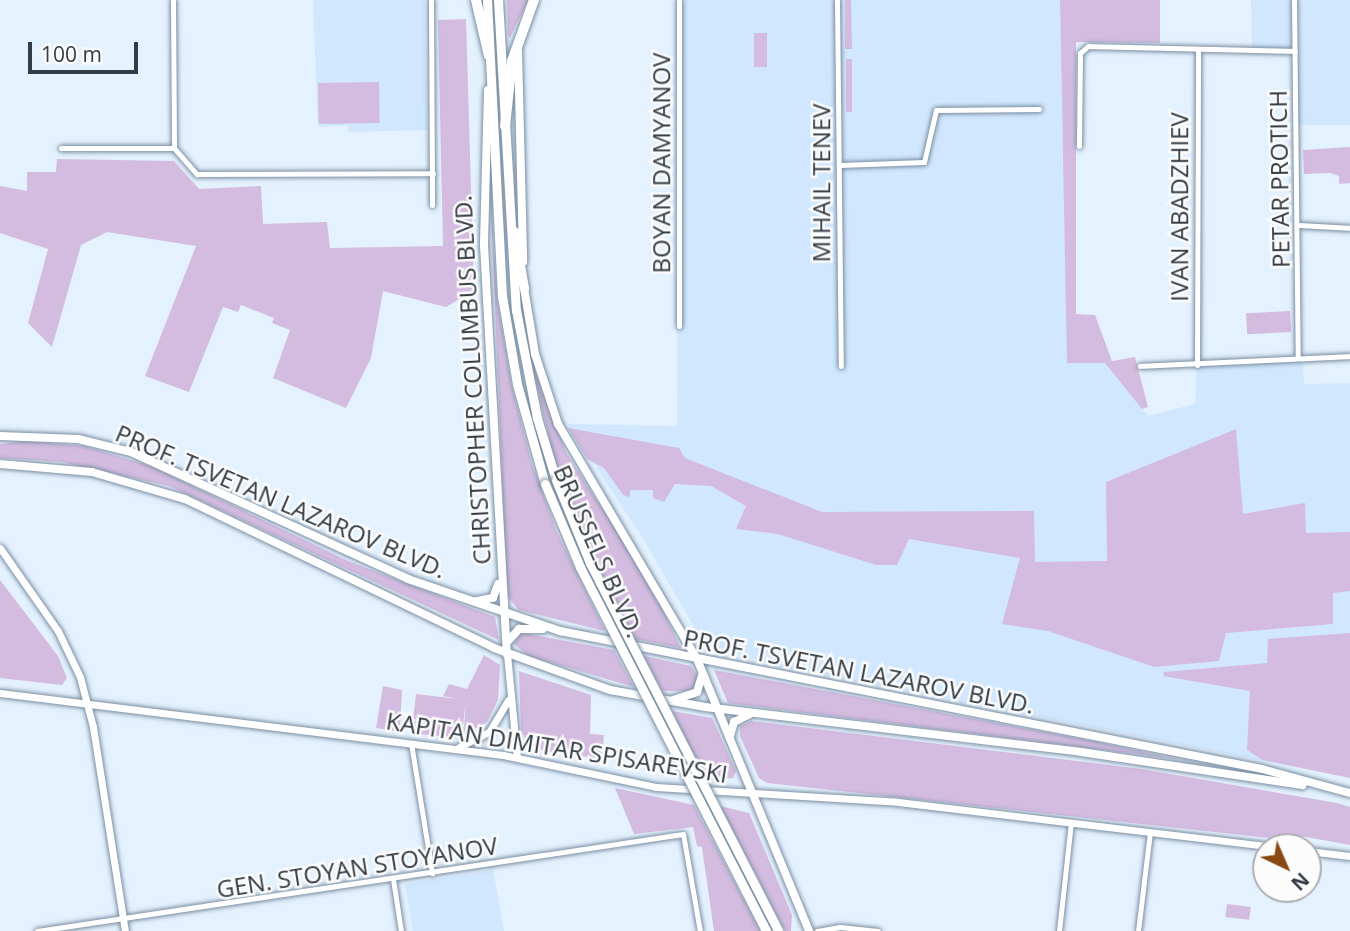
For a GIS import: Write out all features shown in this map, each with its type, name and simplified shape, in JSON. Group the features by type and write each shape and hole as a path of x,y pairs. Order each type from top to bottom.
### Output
{"highway":[{"path":"476,0 489,56"},
{"path":"505,126 519,38 534,0"}],"main road":[{"name":"CHRISTOPHER COLUMBUS BLVD.","path":"487,0 489,74 482,183 500,570 507,654"},
{"name":"CHRISTOPHER COLUMBUS BLVD.","path":"498,0 508,202"},
{"path":"519,38 516,112 524,288"},
{"name":"BRUSSELS BLVD.","path":"489,74 505,315 517,384 545,484 580,567 766,931"},
{"path":"508,202 540,376 558,424 697,659 809,931"},
{"name":"BRUSSELS BLVD.","path":"508,202 521,341 556,480 590,564 778,931"},
{"name":"PROF. TSVETAN LAZAROV BLVD.","path":"0,436 78,439 131,452 326,544 465,600 560,631 1164,749 1350,793"},
{"name":"PROF. TSVETAN LAZAROV BLVD.","path":"0,464 92,472 185,499 507,654 570,678 667,701 718,709 1081,751 1324,787"},
{"path":"465,600 493,598 500,570"},
{"path":"506,644 519,629 560,631"},
{"path":"667,701 697,692 702,671"},
{"path":"731,739 733,723 752,713"}],"street":[{"path":"173,0 174,148 197,174 432,173"},
{"path":"431,0 432,205"},
{"name":"BOYAN DAMYANOV","path":"679,0 679,326"},
{"name":"MIHAIL TENEV","path":"837,0 841,366"},
{"name":"PETAR PROTICH","path":"1294,0 1298,357"},
{"path":"1079,146 1080,53 1088,46 1295,51"},
{"name":"IVAN ABADZHIEV","path":"1197,365 1198,50"},
{"path":"840,165 924,162 936,110 1039,109"},
{"path":"61,148 174,148"},
{"path":"1297,225 1350,228"},
{"path":"1140,366 1350,356"},
{"path":"0,548 58,631 87,702 125,931"},
{"name":"CHRISTOPHER COLUMBUS BLVD.","path":"507,654 517,757"},
{"name":"KAPITAN DIMITAR SPISAREVSKI","path":"0,693 457,748 517,757 656,788 754,796 870,800 1252,844"},
{"path":"457,748 494,727 510,696"},
{"path":"411,743 432,873"},
{"path":"1059,931 1071,823"},
{"path":"1138,931 1150,832"},
{"name":"GEN. STOYAN STOYANOV","path":"37,931 682,834 700,931"},
{"path":"1322,853 1350,856"},
{"path":"393,879 401,931"},
{"path":"817,931 840,927 878,931"}],"shaded area":[{"path":"313,0 425,0 427,130 348,132 348,125 318,127"},
{"path":"507,0 528,0 510,38 508,36"},
{"path":"679,0 1060,0 1068,363 1105,363 1148,416 1195,404 1197,365 1298,357 1303,363 1304,384 1350,383 1350,778 784,667 705,646 645,542 568,424 677,426"},
{"path":"845,0 851,0 852,49 845,49"},
{"path":"1060,0 1160,0 1160,43 1076,42 1076,314 1095,315 1112,361 1135,357 1148,407 1142,409 1105,363 1067,363"},
{"path":"1251,0 1350,0 1350,125 1296,125 1295,52 1252,51"},
{"path":"466,19 474,290 446,307 383,291 371,358 346,408 273,378 290,330 272,323 274,318 241,305 238,312 223,307 189,392 145,376 196,246 107,232 81,245 52,347 28,323 48,249 0,233 0,186 27,191 27,172 56,172 57,159 174,161 199,189 261,186 263,224 327,222 330,248 443,246 438,20"},
{"path":"754,33 767,33 767,67 754,67"},
{"path":"846,59 852,59 852,112 846,112"},
{"path":"379,82 380,123 319,124 318,83"},
{"path":"1350,147 1350,183 1339,184 1339,176 1330,173 1304,174 1303,150"},
{"path":"489,163 497,299 511,383 532,464 557,532 605,631 519,610 507,596"},
{"path":"1290,311 1291,332 1247,334 1246,313"},
{"path":"529,355 566,452 649,582 681,648 635,639 594,556 554,458"},
{"path":"568,428 679,448 685,458 822,512 1034,511 1035,562 1107,561 1106,482 1236,429 1243,514 1305,503 1306,533 1350,532 1350,591 1333,593 1333,624 1226,633 1219,661 1154,667 1048,631 1002,624 1020,558 909,539 897,565 876,565 778,534 736,529 746,506 711,486 675,484 664,502 653,498 653,490 630,490 630,497 623,495 604,468 587,459"},
{"path":"25,441 84,446 151,466 348,561 495,617 499,640 169,486 62,462 0,458 0,444"},
{"path":"0,580 58,656 67,678 62,685 0,678"},
{"path":"518,632 614,650 634,687 529,656 514,644"},
{"path":"1350,633 1350,778 1263,760 1247,750 1250,691 1163,676 1164,672 1267,663 1268,639"},
{"path":"484,655 500,665 498,700 487,722 457,738 410,733 410,720 464,727 466,700 463,725 413,719 416,694 459,699 443,696 449,684 467,689"},
{"path":"644,656 691,666 698,677 694,691 662,691"},
{"path":"714,670 1098,742 1176,759 728,703"},
{"path":"519,671 591,695 590,734 604,735 602,759 544,751 526,741 521,730"},
{"path":"383,686 402,690 400,728 396,731 376,728"},
{"path":"672,711 712,718 736,771 733,778 707,780"},
{"path":"751,721 1141,769 1337,803 1350,807 1350,845 1322,840 1322,833 1252,833 1252,836 767,783 759,778 740,736 740,726"},
{"path":"615,788 694,805 760,931 714,931 702,847 697,846 693,827 634,834"},
{"path":"720,806 749,813 792,915 791,931 785,931"},
{"path":"493,870 504,931 413,931 405,884"},
{"path":"1227,904 1251,907 1249,920 1225,917"}]}
